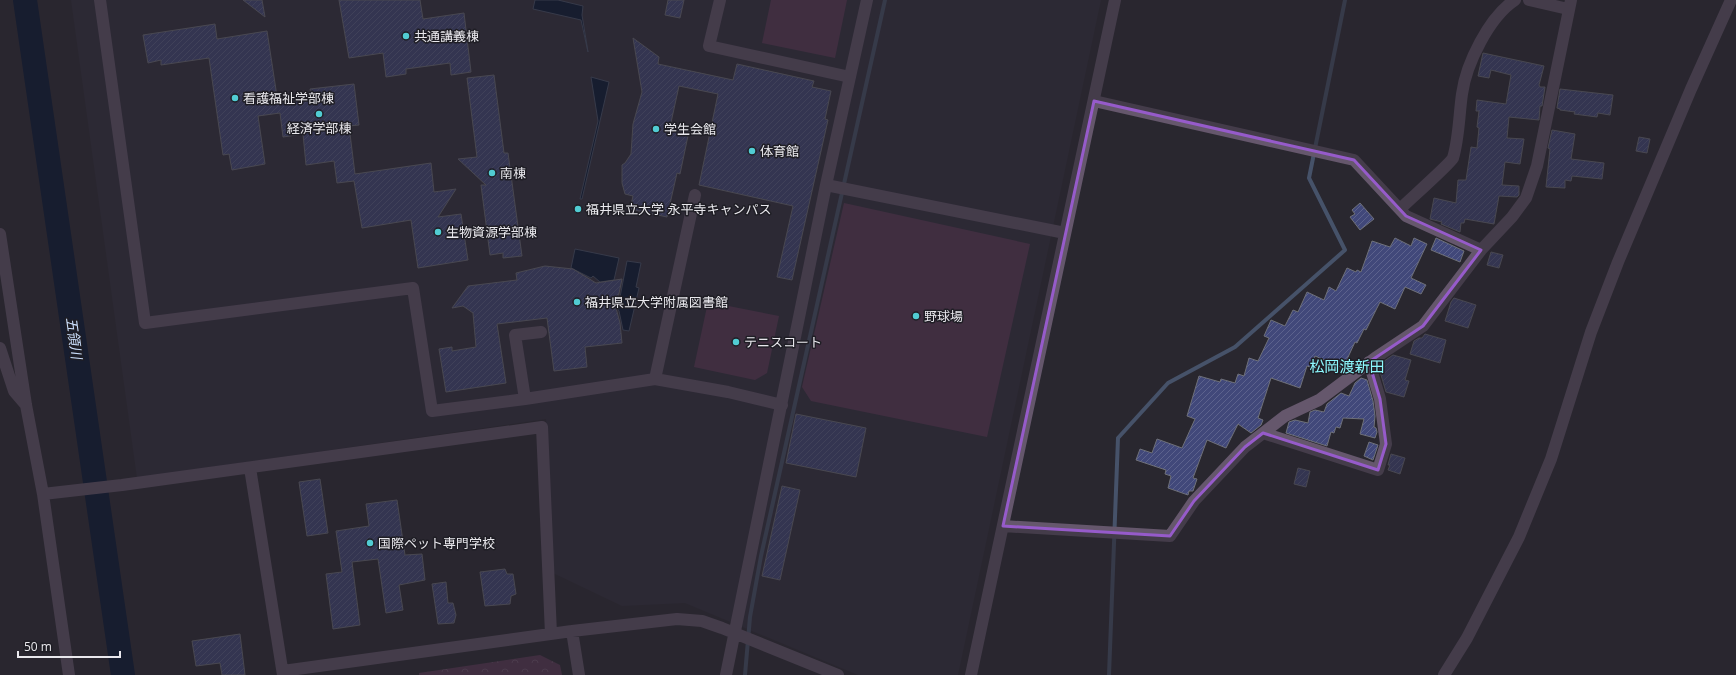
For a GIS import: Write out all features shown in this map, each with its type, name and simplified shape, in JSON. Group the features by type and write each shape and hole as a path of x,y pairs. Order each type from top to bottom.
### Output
{"street":[{"path":"100,0 145,323 413,288 432,411 525,399 655,379 728,392 782,405"},
{"path":"720,0 709,46 850,77"},
{"path":"726,675 826,185 867,0"},
{"path":"971,675 1115,0"},
{"path":"1400,209 1452,159 1462,92 1475,50 1493,22 1509,4 1515,0"},
{"path":"1002,526 1170,536 1194,501 1245,447 1285,416 1319,400 1369,362 1423,326 1481,250 1512,217 1526,198 1538,166 1570,5 1529,0"},
{"path":"1444,675 1467,638 1519,537 1551,459 1591,332 1618,262 1691,89 1731,0"},
{"path":"1094,101 1354,160 1406,216 1481,250"},
{"path":"826,185 1065,233"},
{"path":"655,379 695,195"},
{"path":"0,234 26,405 43,494 69,675"},
{"path":"525,399 515,335 541,332"},
{"path":"0,348 14,391 26,405"},
{"path":"1263,434 1378,470 1386,444 1380,399 1369,362"},
{"path":"43,494 58,494 122,486 542,427 552,634"},
{"path":"250,468 283,673 572,631 677,619 702,621 838,675"},
{"path":"572,631 578,675"}],"highlighted area":[{"path":"1094,101 1354,160 1406,216 1481,250 1423,326 1369,362 1380,399 1386,444 1378,470 1263,433 1245,447 1194,501 1170,536 1003,526"}],"shaded area":[{"name":"福井県立大学 永平寺キャンパス","path":"71,0 1101,0 958,675 858,675 685,603 622,606 553,573 546,419 137,478"}],"green space":[{"path":"771,0 847,0 835,58 762,43"},
{"name":"野球場","path":"844,203 1030,244 987,437 811,401 802,387"},
{"name":"テニスコート","path":"708,302 779,316 767,373 755,380 694,367"},
{"path":"540,655 560,665 562,675 419,675 419,673"}],"water":[{"path":"535,0 558,0 583,6 582,15 588,52 581,20 533,9"},
{"path":"591,77 609,82 582,199 580,199 598,121"},
{"path":"575,249 619,258 614,280 600,282 593,276 591,278 571,268"},
{"path":"627,261 641,263 636,287 639,288 629,331 623,330 619,311 610,295 620,297"}],"building":[{"path":"243,0 262,0 265,17"},
{"name":"共通講義棟","path":"339,0 420,0 423,19 464,13 471,72 451,75 450,63 406,69 406,74 386,77 383,53 349,58"},
{"path":"668,0 684,0 680,18 665,15"},
{"path":"215,24 217,39 267,31 278,103 312,99 310,89 354,84 359,125 349,126 355,174 431,163 434,192 456,189 438,217 461,214 468,260 418,268 411,220 362,228 354,181 337,183 334,161 306,165 303,134 283,137 280,113 258,116 265,164 232,170 229,154 223,155 209,58 161,65 161,60 148,63 143,35"},
{"path":"633,38 659,57 658,64 733,80 737,64 814,81 812,87 831,91 825,119 828,120 792,280 777,277 793,206 699,185 718,94 679,86 670,127 689,131 680,174 677,173 667,217 630,209 633,196 625,194 622,183 622,165 631,154 633,124 642,92"},
{"path":"1483,53 1544,66 1539,85 1540,87 1545,87 1542,106 1540,106 1539,120 1509,117 1507,138 1524,139 1520,164 1505,162 1502,185 1519,186 1519,195 1517,197 1499,196 1494,224 1465,219 1464,223 1461,223 1460,232 1441,224 1442,222 1430,219 1434,198 1456,203 1458,180 1466,180 1471,147 1477,148 1479,111 1476,111 1477,100 1506,104 1511,75 1491,70 1489,78 1478,76"},
{"name":"南棟","path":"494,75 504,153 508,153 522,256 503,258 503,253 490,255 481,185 486,185 458,159 477,157 467,78"},
{"path":"1560,89 1613,95 1610,115 1598,113 1597,117 1574,114 1575,112 1560,110 1557,108"},
{"path":"1552,130 1575,134 1571,159 1604,163 1602,179 1572,176 1571,181 1565,180 1565,188 1546,187 1550,149 1548,148"},
{"path":"1639,137 1650,139 1647,153 1636,151"},
{"path":"1360,203 1374,219 1360,230 1350,217 1355,214 1352,210"},
{"path":"1395,238 1411,246 1414,238 1427,244 1411,278 1426,285 1421,294 1405,287 1395,309 1380,302 1366,330 1364,329 1357,343 1355,342 1343,368 1315,356 1310,367 1307,366 1300,388 1271,378 1258,418 1263,420 1261,425 1251,433 1238,424 1226,448 1207,440 1193,478 1197,479 1193,491 1189,491 1188,495 1168,488 1171,476 1165,474 1166,470 1136,460 1140,449 1152,453 1157,439 1182,448 1195,419 1187,416 1199,376 1220,382 1221,379 1235,383 1238,374 1244,376 1249,358 1258,361 1269,338 1264,336 1271,320 1285,326 1293,310 1298,312 1307,292 1324,300 1329,287 1336,291 1347,268 1356,272 1357,270 1361,272 1372,241 1390,247"},
{"path":"1436,238 1464,251 1460,262 1431,250"},
{"path":"1491,252 1503,255 1499,268 1487,265"},
{"name":"福井県立大学附属図書館","path":"545,266 573,269 596,283 622,279 616,308 620,323 622,343 585,347 587,367 554,371 547,318 497,324 506,383 446,392 439,349 452,347 452,351 476,347 473,313 463,306 452,308 468,286 517,280 516,273"},
{"path":"1454,298 1476,305 1468,328 1445,321 1451,302"},
{"path":"1425,334 1446,340 1440,363 1410,354 1414,341 1422,338"},
{"path":"1393,355 1411,360 1405,380 1409,381 1404,397 1386,392 1379,368 1380,364"},
{"path":"1361,378 1367,380 1373,401 1375,416 1374,427 1376,428 1377,432 1375,438 1360,434 1364,419 1343,418 1340,428 1336,427 1334,433 1331,432 1327,446 1286,433 1289,422 1295,420 1308,423 1310,412 1315,410 1324,412 1327,404 1341,393 1349,396 1355,383"},
{"path":"796,414 866,428 856,477 786,463"},
{"path":"1369,442 1378,445 1373,460 1364,456"},
{"path":"1391,454 1405,458 1400,474 1388,470"},
{"path":"1298,468 1310,471 1306,487 1294,484"},
{"path":"320,479 328,533 307,536 299,482"},
{"path":"782,486 800,490 780,580 762,576"},
{"path":"397,500 405,555 422,554 425,580 399,585 403,610 386,613 378,559 352,562 360,625 333,629 326,574 342,572 336,531 369,526 366,504"},
{"path":"505,569 507,574 513,574 516,594 511,596 510,604 485,606 480,572"},
{"path":"446,582 448,603 453,603 456,615 454,623 438,624 432,584"},
{"path":"240,634 245,675 222,675 220,663 196,666 192,641"}],"waterway":[{"name":"五領川","path":"25,0 123,675"},
{"path":"745,675 750,617 761,556 885,0"},
{"path":"1109,675 1118,438 1168,383 1235,347 1345,250 1309,178 1345,0"}],"place":[{"name":"共通講義棟","path":"406,36"},
{"name":"看護福祉学部棟","path":"235,98"},
{"name":"経済学部棟","path":"319,114"},
{"name":"学生会館","path":"656,129"},
{"name":"体育館","path":"752,151"},
{"name":"南棟","path":"492,173"},
{"name":"福井県立大学 永平寺キャンパス","path":"578,209"},
{"name":"生物資源学部棟","path":"438,232"},
{"name":"福井県立大学附属図書館","path":"577,302"},
{"name":"野球場","path":"916,316"},
{"name":"テニスコート","path":"736,342"},
{"name":"国際ペット専門学校","path":"370,543"}],"district":[{"name":"松岡渡新田","path":"1347,367"}]}
